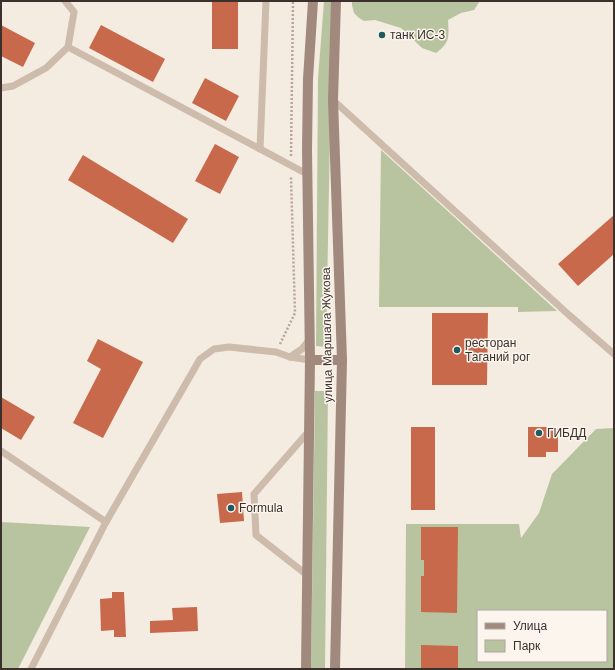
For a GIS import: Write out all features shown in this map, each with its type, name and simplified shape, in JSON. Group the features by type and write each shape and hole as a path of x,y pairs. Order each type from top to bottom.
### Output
{"main road":[{"name":"улица Маршала Жукова","path":"306,669 310,339 306,174 308,79 313,1"},
{"name":"улица Маршала Жукова","path":"335,669 342,360 333,100 336,1"},
{"path":"310,360 342,360"}],"lane":[{"path":"1,88 13,86 46,68 68,47 74,12 65,1"},
{"path":"260,149 266,1"},
{"path":"68,47 306,174"},
{"path":"333,100 569,315 614,354"},
{"path":"290,357 302,349 310,339"},
{"path":"31,669 106,522 200,359 214,349 229,347 276,352 290,357 310,360"},
{"path":"307,575 256,535 254,494 309,431"},
{"path":"1,452 106,522"},
{"path":"1,458 11,458"}],"green space":[{"path":"324,1 335,1 331,79 326,347 316,346 318,79"},
{"path":"352,1 480,1 474,10 461,13 448,20 448,39 444,46 436,53 422,48 401,28 375,20 364,21 359,18 354,13"},
{"path":"381,150 557,311 518,312 518,307 379,307"},
{"path":"315,391 328,391 325,669 311,669"},
{"path":"614,428 614,669 405,669 406,524 519,524 521,538 539,513 552,474 596,429"},
{"path":"1,522 90,527 18,669 1,669"}],"building":[{"path":"212,1 238,1 238,49 212,49"},
{"path":"1,25 35,43 23,67 1,56"},
{"path":"101,25 165,59 153,82 89,48"},
{"path":"205,78 239,96 226,121 192,103"},
{"path":"215,144 239,157 220,194 195,181"},
{"path":"83,155 188,219 173,243 68,180"},
{"path":"614,215 614,254 578,286 558,264"},
{"path":"432,313 488,313 487,385 432,385"},
{"path":"98,339 143,362 103,438 73,423 101,369 87,361"},
{"path":"1,397 35,417 21,440 1,428"},
{"path":"411,427 435,427 435,510 411,510"},
{"path":"528,427 547,427 547,429 558,429 558,452 546,452 546,457 528,457"},
{"name":"Formula","path":"242,492 244,521 220,523 217,494"},
{"path":"421,527 458,527 457,613 421,612 421,576 424,576 424,560 421,560"},
{"path":"112,592 124,592 126,637 114,637 114,630 101,631 100,599 112,598"},
{"path":"197,607 198,631 150,633 150,621 173,620 172,608"},
{"path":"421,645 458,646 458,669 421,669"}],"place":[{"name":"танк ИС-3","path":"382,35"},
{"name":"ресторан Таганий рог","path":"457,350"},
{"name":"ГИБДД","path":"539,433"},
{"name":"Formula","path":"231,508"}]}
